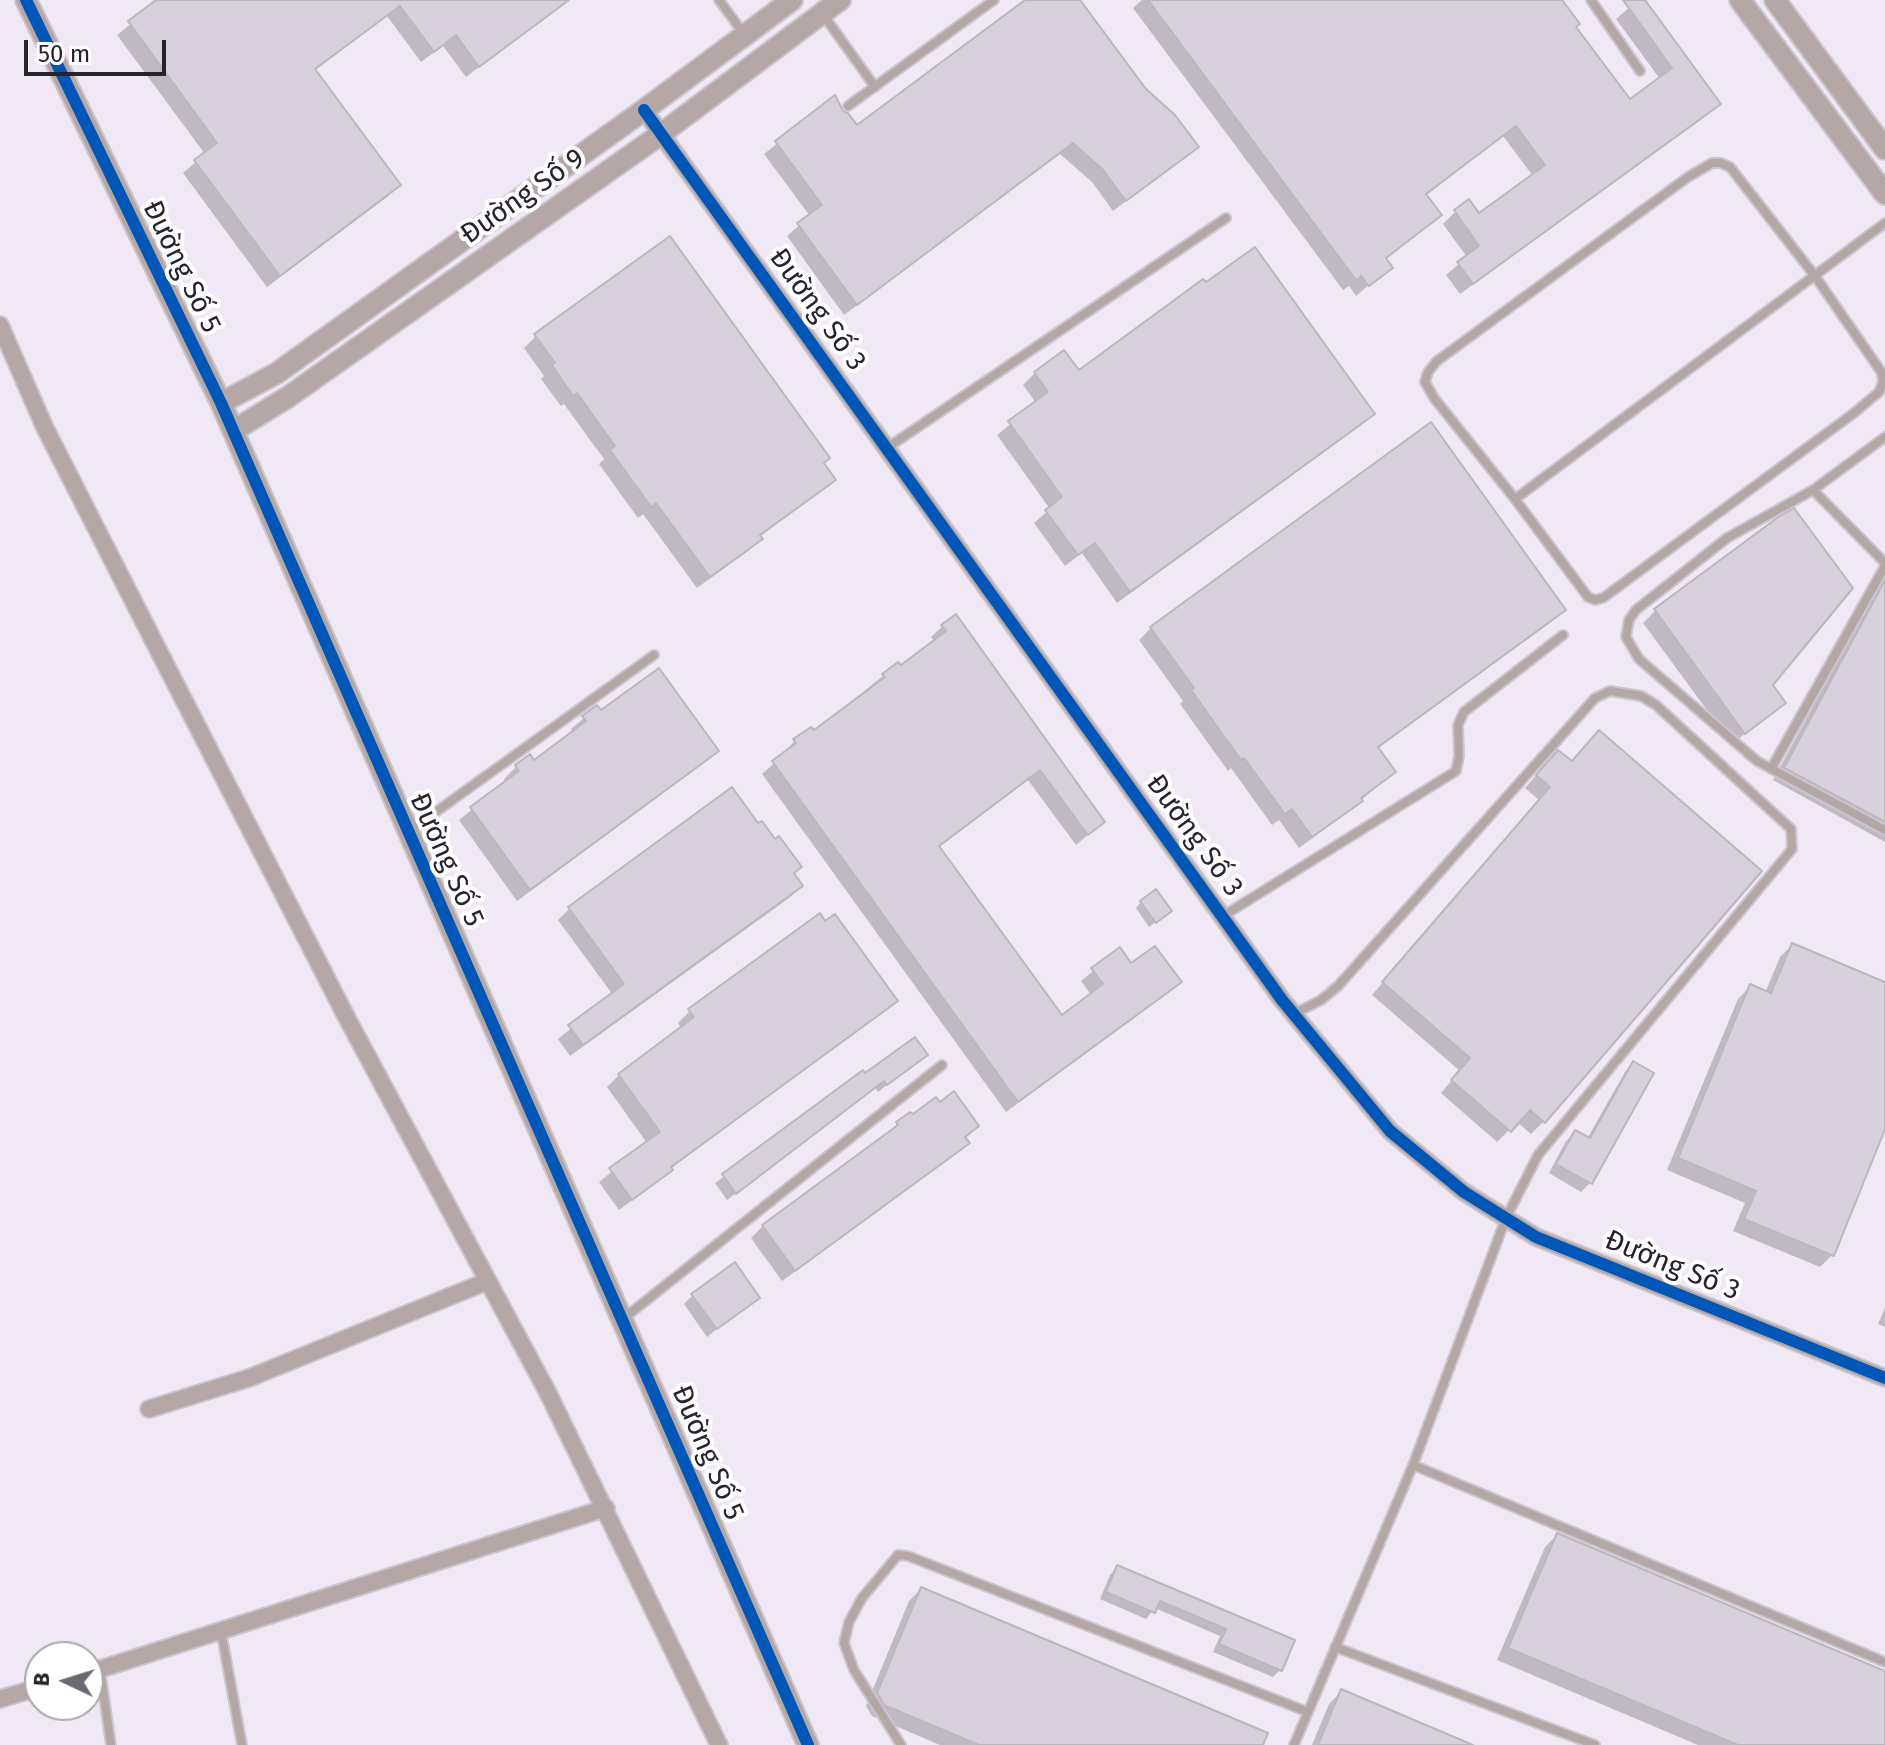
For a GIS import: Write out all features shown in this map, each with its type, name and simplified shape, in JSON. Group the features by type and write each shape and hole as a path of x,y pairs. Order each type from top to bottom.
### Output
{"street":[{"name":"Đường Số 5","path":"26,0 221,403 808,1745"},
{"name":"Đường Số 9","path":"221,403 277,373 792,0"},
{"name":"Đường Số 9","path":"233,431 288,397 661,134 840,0"},
{"path":"1740,0 1885,194"},
{"path":"1775,0 1885,149"},
{"name":"Đường Số 3","path":"644,110 1222,917 1294,1014 1390,1131 1464,1192 1536,1237 1885,1378"},
{"path":"0,325 45,428 348,1020 606,1508 719,1745"},
{"path":"149,1409 249,1378 488,1281"},
{"path":"104,1668 606,1508"},
{"path":"0,1699 24,1692"}],"lane":[{"path":"719,0 745,35"},
{"path":"848,106 994,0"},
{"path":"1591,0 1640,71"},
{"path":"822,13 875,87"},
{"path":"1712,163 1730,167 1815,276 1882,373 1879,392 1603,598 1595,600 1588,597 1515,499 1434,398 1425,382 1428,372 1437,361 1688,177 1712,163"},
{"path":"887,448 1226,218"},
{"path":"1515,499 1885,223"},
{"path":"1885,437 1813,490 1727,538 1636,610 1629,620 1626,637 1639,659 1757,761 1885,830"},
{"path":"1771,769 1885,564 1813,490"},
{"path":"1222,917 1456,771 1458,725 1464,712 1563,635"},
{"path":"408,833 654,655"},
{"path":"1294,1014 1321,1000 1338,986 1595,698 1610,691 1641,696 1656,705 1791,829 1792,849 1538,1155 1506,1218 1413,1465 1294,1745"},
{"path":"623,1319 942,1065"},
{"path":"1413,1465 1885,1662"},
{"path":"901,1745 854,1670 844,1643 849,1622 862,1598 898,1555 908,1556 1308,1712"},
{"path":"221,1631 242,1745"},
{"path":"1335,1647 1595,1745"},
{"path":"104,1715 111,1745"}],"building":[{"path":"156,0 569,0 479,67 456,35 434,52 400,6 315,69 401,185 280,276 194,160 217,143 128,21"},
{"path":"1025,0 1080,0 1146,89 1175,115 1199,147 1126,201 1103,170 1073,143 857,305 797,223 822,205 775,141 835,95 843,111 857,125"},
{"path":"1148,0 1562,0 1580,24 1576,27 1630,99 1672,68 1623,0 1645,0 1721,104 1473,284 1457,262 1479,246 1454,210 1469,199 1479,213 1545,165 1516,126 1426,194 1442,215 1386,258 1393,268 1369,286 1361,276 1356,280"},
{"path":"670,236 830,458 824,463 836,480 760,535 763,539 710,577 656,503 651,507 610,450 615,446 577,393 573,396 534,334"},
{"path":"1255,247 1375,414 1130,592 1095,543 1078,555 1045,510 1062,497 1008,421 1048,392 1034,372 1064,350 1079,370 1203,279 1206,282"},
{"path":"1431,422 1566,610 1378,747 1396,772 1361,798 1363,801 1312,837 1292,809 1285,814 1244,758 1241,760 1150,627"},
{"path":"1794,508 1853,588 1773,685 1786,703 1745,734 1654,609"},
{"path":"1885,580 1885,822 1784,768"},
{"path":"956,614 1105,822 1088,835 1040,770 939,846 1062,1015 1103,984 1091,968 1120,947 1131,963 1155,946 1182,982 1018,1102 772,761 796,743 793,739 811,727 814,730 885,677 882,674 898,662 901,665 946,631 941,625"},
{"path":"659,668 719,751 530,890 470,807 519,771 515,765 530,754 534,760 586,721 582,716 597,705 601,710"},
{"path":"1599,730 1762,871 1545,1123 1530,1110 1511,1132 1451,1080 1470,1058 1382,982 1550,787 1536,775 1558,750 1572,761"},
{"path":"732,787 758,823 762,821 775,839 779,836 802,867 794,873 803,886 583,1045 568,1025 624,984 568,907"},
{"path":"1156,889 1172,911 1156,923 1140,901"},
{"path":"820,913 825,921 835,914 898,1001 671,1167 673,1170 632,1200 609,1168 660,1132 618,1074 694,1017 688,1009"},
{"path":"1792,943 1885,982 1885,1129 1834,1256 1744,1219 1756,1191 1678,1158 1750,984 1771,993"},
{"path":"915,1037 928,1055 887,1085 884,1081 736,1194 722,1174 863,1070 865,1073"},
{"path":"1633,1061 1654,1073 1592,1184 1556,1164 1575,1130 1590,1138"},
{"path":"954,1091 979,1126 965,1137 970,1143 795,1271 762,1225 898,1125 896,1122 910,1112 913,1114 936,1097 940,1102"},
{"path":"735,1262 760,1298 717,1329 691,1294"},
{"path":"1557,1533 1885,1671 1885,1745 1738,1745 1508,1648"},
{"path":"1117,1565 1295,1640 1282,1671 1219,1644 1226,1629 1160,1601 1155,1613 1106,1592"},
{"path":"921,1587 1268,1733 1263,1745 979,1745 884,1705 877,1693"},
{"path":"1341,1689 1473,1745 1318,1745"}],"cycle path":[{"path":"26,0 221,403 808,1745"},
{"path":"644,110 1282,1000 1390,1131 1464,1192 1536,1237 1885,1378"}]}
